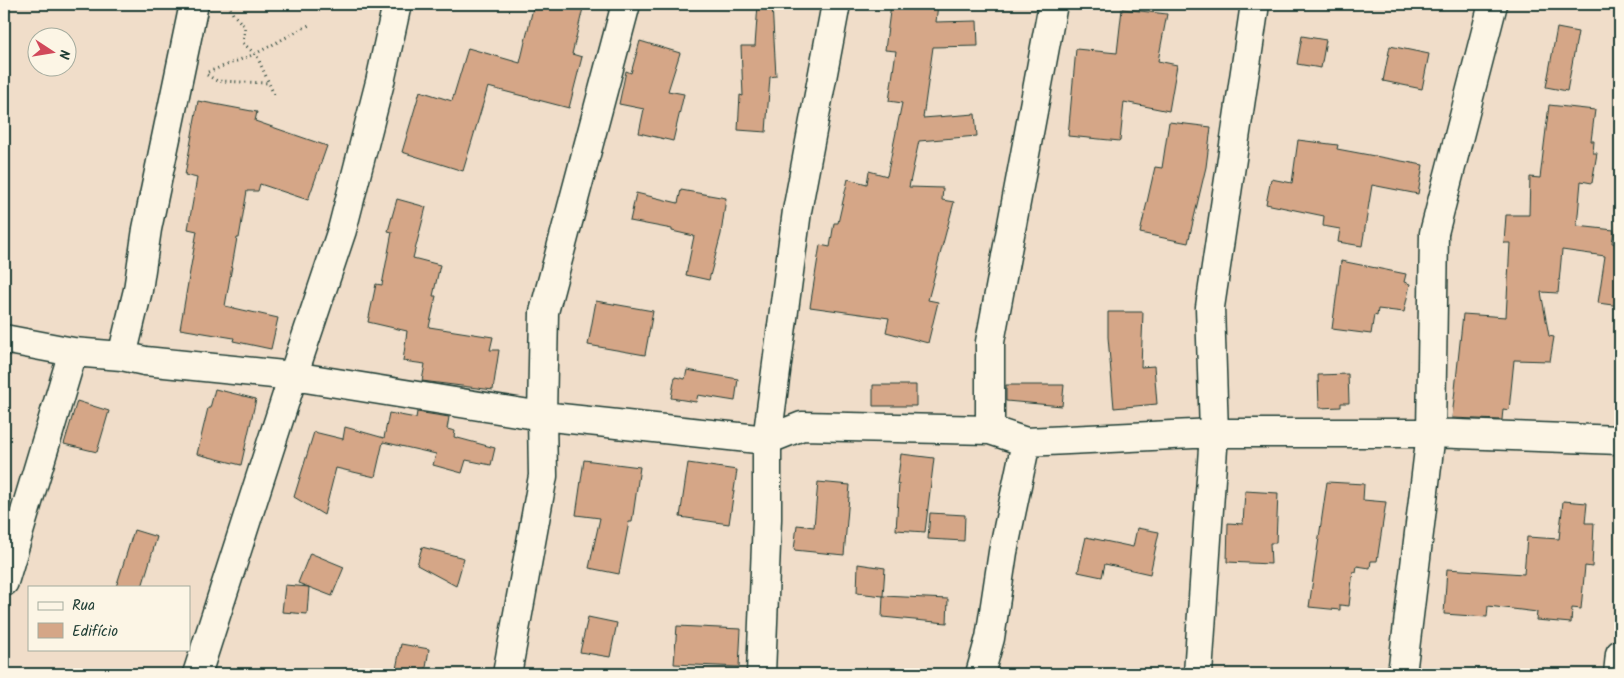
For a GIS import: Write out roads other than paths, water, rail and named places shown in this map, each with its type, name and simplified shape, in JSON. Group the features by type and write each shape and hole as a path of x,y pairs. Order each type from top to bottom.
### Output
{"street":[{"path":"122,356 138,290 147,229 194,4"},
{"path":"198,674 293,376 342,230 380,82 397,4"},
{"path":"507,674 542,476 544,312 626,4"},
{"path":"760,674 767,519 767,440 797,211 836,4"},
{"path":"990,430 990,342 1053,4"},
{"path":"1198,674 1214,433 1210,307 1254,4"},
{"path":"1402,674 1431,433 1434,233 1492,4"},
{"path":"4,339 73,352 122,356 145,362 293,376 542,416 767,440 802,426 990,430 1026,442 1214,433 1431,433 1620,440"},
{"path":"4,582 73,352"},
{"path":"980,674 990,638 1003,552 1026,442"},
{"path":"1618,674 1620,654"}]}
